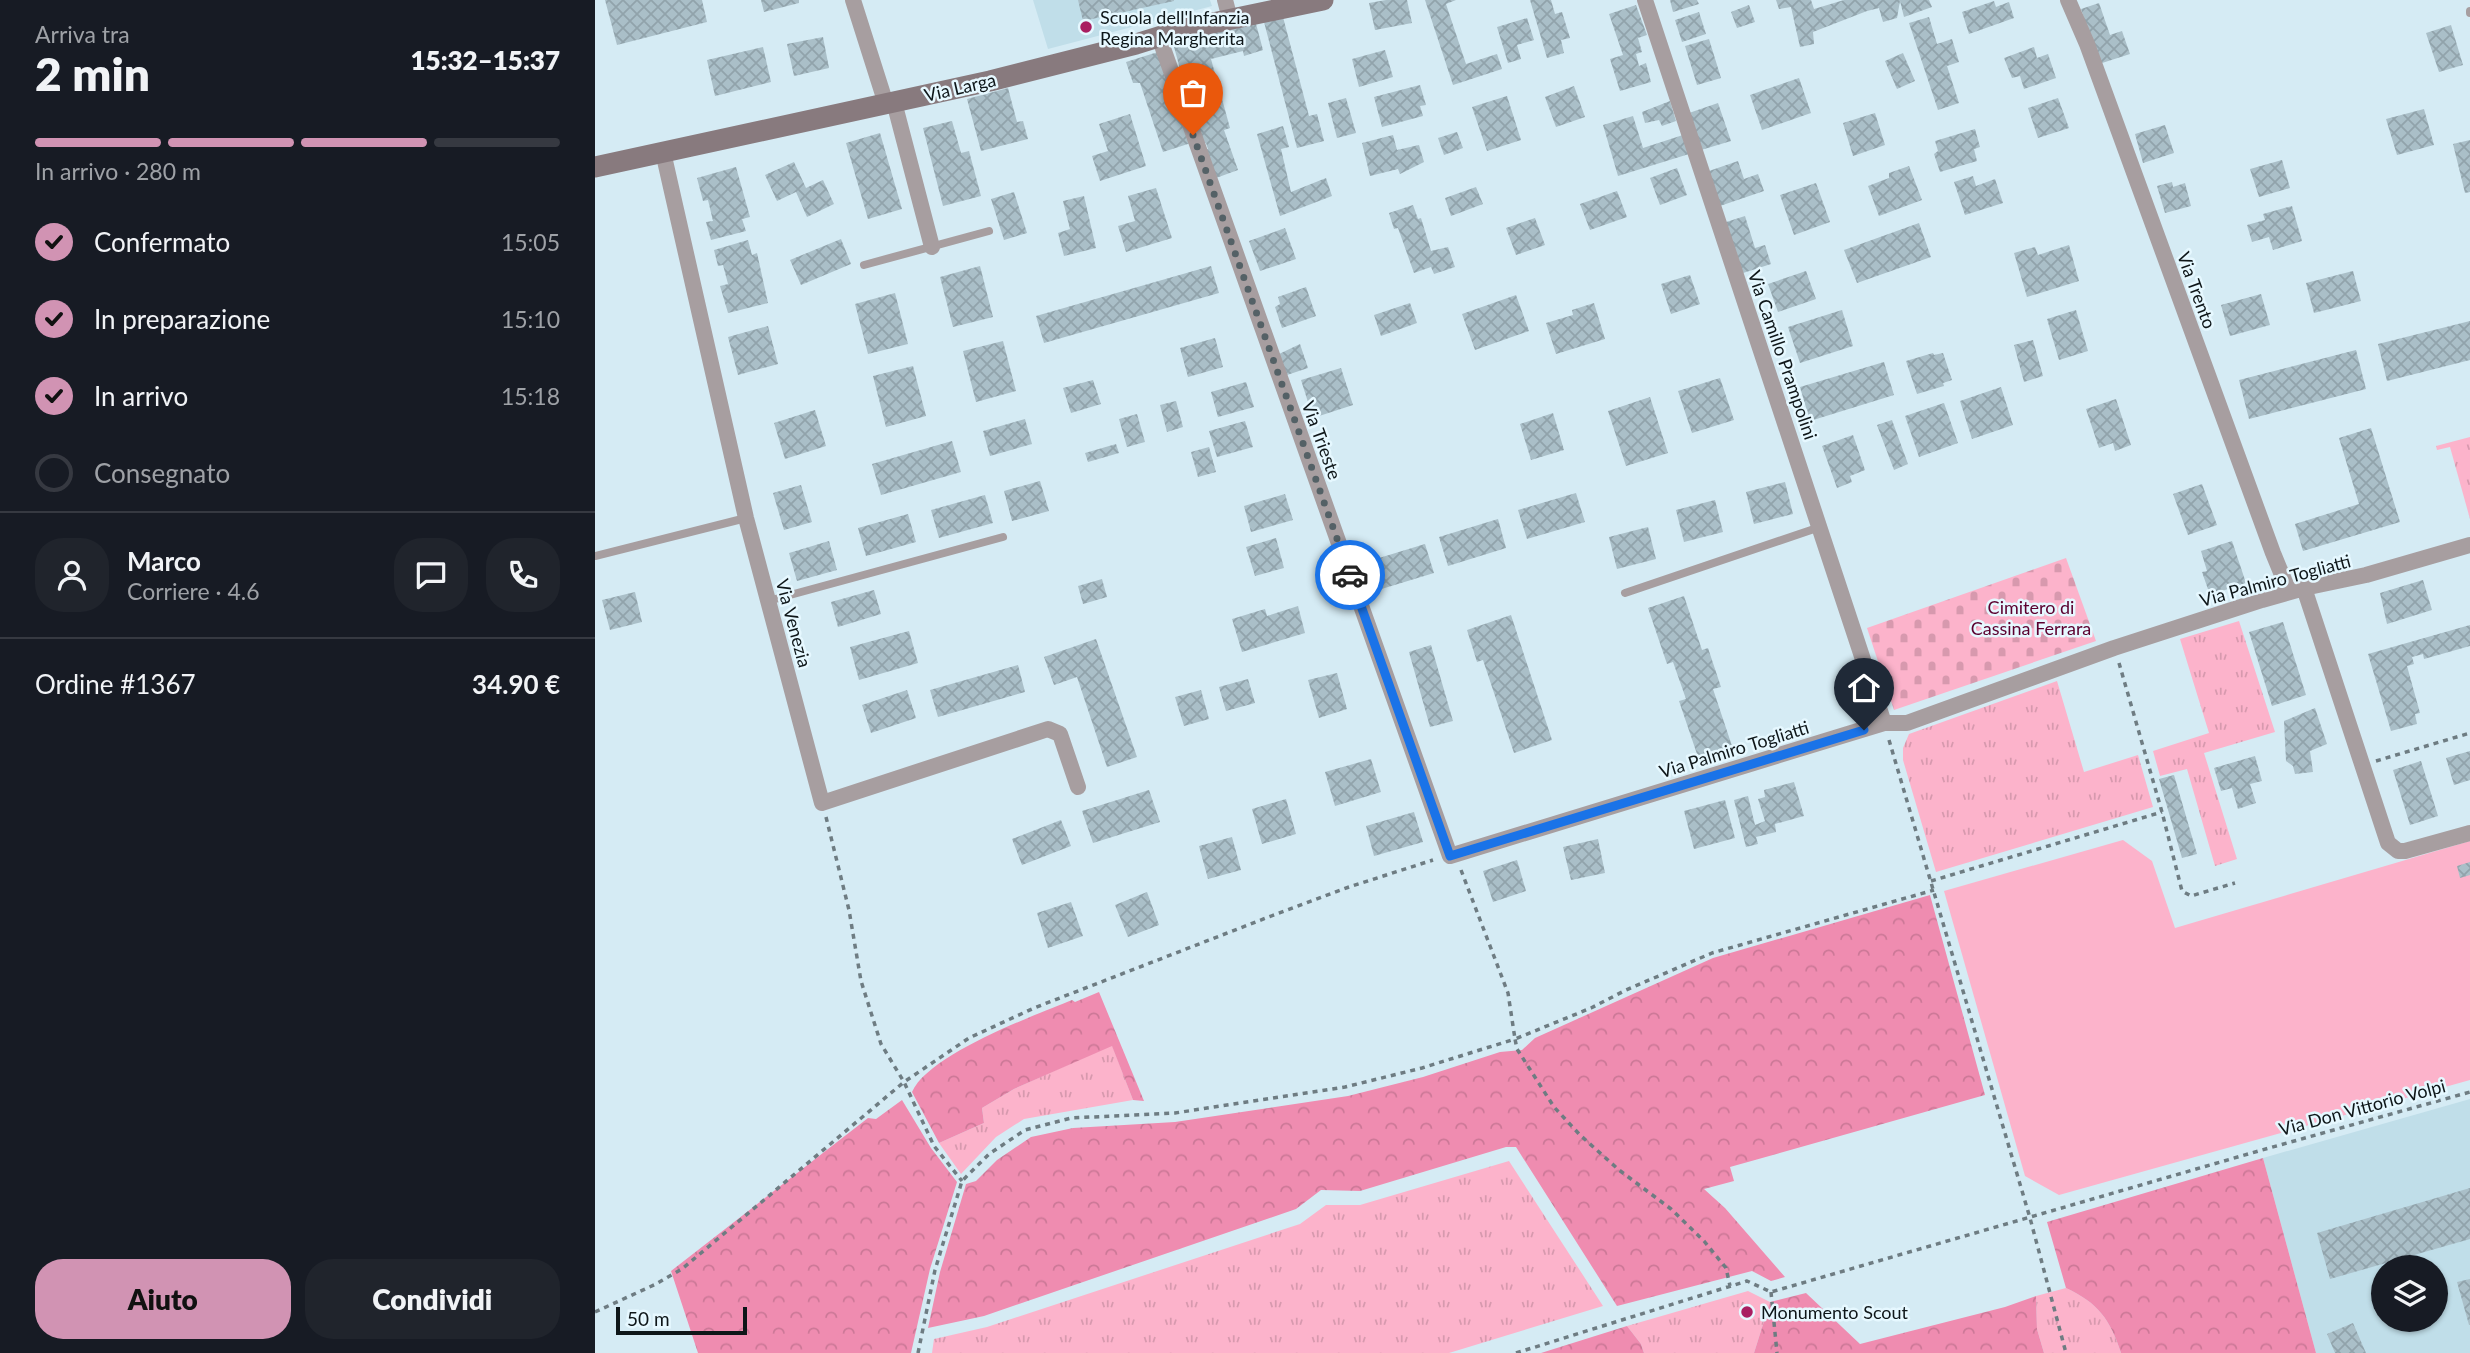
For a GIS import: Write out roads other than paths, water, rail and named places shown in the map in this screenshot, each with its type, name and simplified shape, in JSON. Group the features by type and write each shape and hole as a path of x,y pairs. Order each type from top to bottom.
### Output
{"street":[{"path":"853,0 890,103 932,247"},
{"name":"Via Larga","path":"595,167 990,81 1159,37 1227,9 1323,0"},
{"name":"Via Camillo Prampolini","path":"1645,0 1884,723"},
{"name":"Via Trento","path":"2069,0 2273,553 2296,590 2364,765 2387,839 2392,848 2405,851 2470,833"},
{"name":"Via Trieste","path":"1159,37 1450,856"},
{"name":"Via Venezia","path":"663,152 746,519 822,803 1048,729 1060,734 1078,787"},
{"name":"Via Palmiro Togliatti","path":"1450,856 1884,723 1907,723 2114,648 2296,590 2366,575 2470,545"}],"lane":[{"path":"864,265 989,231"},
{"path":"595,556 746,519"},
{"path":"1625,593 1820,527"},
{"path":"768,601 1003,537"}],"place":[{"name":"Scuola dell'Infanzia Regina Margherita","path":"1086,27"},
{"name":"Monumento Scout","path":"1747,1312"}],"park label":[{"name":"Cimitero di Cassina Ferrara","path":"2031,617"}]}
